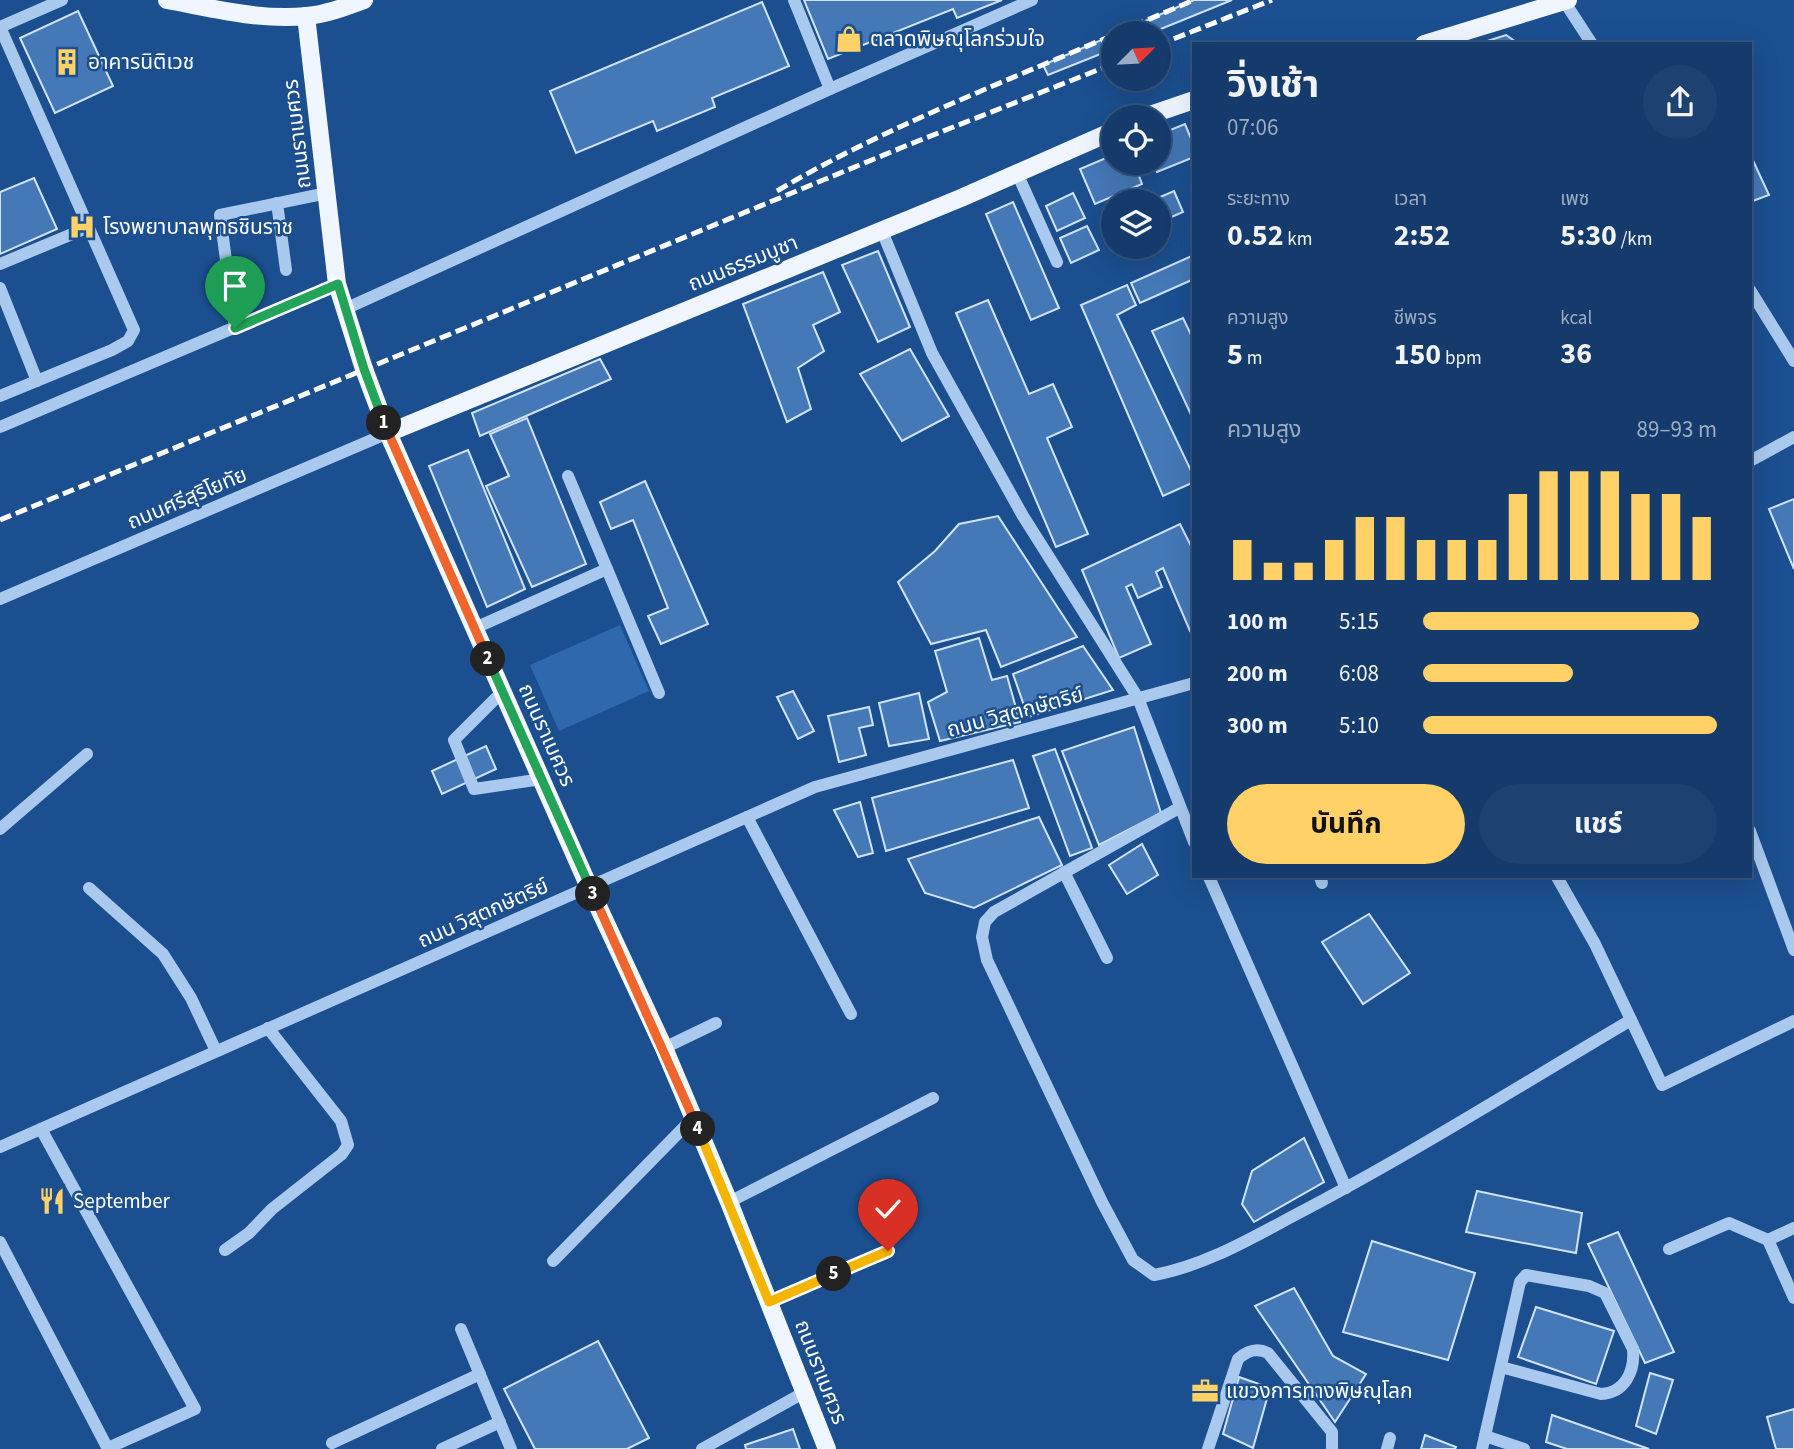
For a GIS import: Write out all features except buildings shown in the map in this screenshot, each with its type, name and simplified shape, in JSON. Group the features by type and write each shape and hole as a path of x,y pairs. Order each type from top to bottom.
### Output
{"main road":[{"path":"167,0 257,15 306,16 336,11 364,0"},
{"path":"1431,42 1566,1"},
{"name":"ถนนราเมศวร","path":"306,16 338,284 388,433 694,1117 827,1449"},
{"path":"1171,108 1192,101"},
{"name":"ถนนธรรมบูชา","path":"388,433 882,231 1101,136"}],"street":[{"path":"0,396 112,349 128,341 132,335 133,326 0,27 62,0"},
{"path":"794,0 830,89"},
{"path":"345,309 1032,0"},
{"path":"1566,1 1591,42"},
{"path":"1017,173 1057,262"},
{"path":"235,328 220,215 327,193"},
{"path":"276,203 286,270"},
{"path":"0,264 89,227"},
{"path":"882,231 932,353 1023,516 1138,698 1192,837"},
{"path":"0,427 338,284"},
{"path":"0,288 37,381"},
{"path":"1752,293 1794,361"},
{"name":"ถนนศรีสุริโยทัย","path":"0,598 388,433"},
{"path":"1752,460 1794,437"},
{"path":"568,476 659,693"},
{"path":"475,628 607,569"},
{"name":"ถนน วิสุตกษัตริย์","path":"0,1147 815,787 1192,684"},
{"path":"503,691 454,740 474,789 542,779"},
{"path":"0,830 87,754"},
{"path":"1179,808 994,912 985,922 982,937 987,960 1003,996 1102,1202 1133,1260 1154,1275 1183,1270 1346,1188 1631,1020"},
{"path":"747,817 851,1014"},
{"path":"1752,836 1794,950"},
{"path":"1064,872 1107,958"},
{"path":"1209,878 1346,1188"},
{"path":"1558,878 1595,944 1662,1085 1794,1021"},
{"path":"89,888 163,954 191,998 216,1051"},
{"path":"664,1048 716,1023"},
{"path":"225,1250 342,1154 348,1145 341,1121 268,1028"},
{"path":"729,1202 933,1098"},
{"path":"553,1261 694,1117"},
{"path":"2,1250 108,1449 195,1409 41,1129"},
{"path":"1669,1249 1729,1223 1768,1240 1794,1298"},
{"path":"1768,1240 1794,1228"},
{"path":"769,1302 888,1251"},
{"path":"1501,1367 1601,1394 1612,1394 1626,1382 1634,1357 1633,1349 1605,1293 1589,1286 1526,1275 1520,1282 1484,1443 1524,1449"},
{"path":"461,1329 511,1449"},
{"path":"1208,1449 1238,1359 1251,1350 1268,1353 1332,1432 1332,1449"},
{"path":"332,1443 480,1374"},
{"path":"702,1449 805,1392"},
{"path":"442,1449 500,1422"}],"shaded area":[{"path":"620,625 649,691 559,731 530,665"}],"railway":[{"path":"1145,21 1194,0"},
{"path":"1171,40 1272,0"},
{"path":"777,191 900,127 1101,40"},
{"path":"0,520 908,145 1101,69"}],"place":[{"name":"ตลาดพิษณุโลกร่วมใจ","path":"849,39"},
{"name":"อาคารนิติเวช","path":"67,62"},
{"name":"โรงพยาบาลพุทธชินราช","path":"82,227"},
{"name":"September","path":"52,1201"},
{"name":"แขวงการทางพิษณุโลก","path":"1205,1391"}],"route":[{"path":"235,328 338,284 364,369 388,433 589,887 664,1048 769,1302 888,1251"}]}
